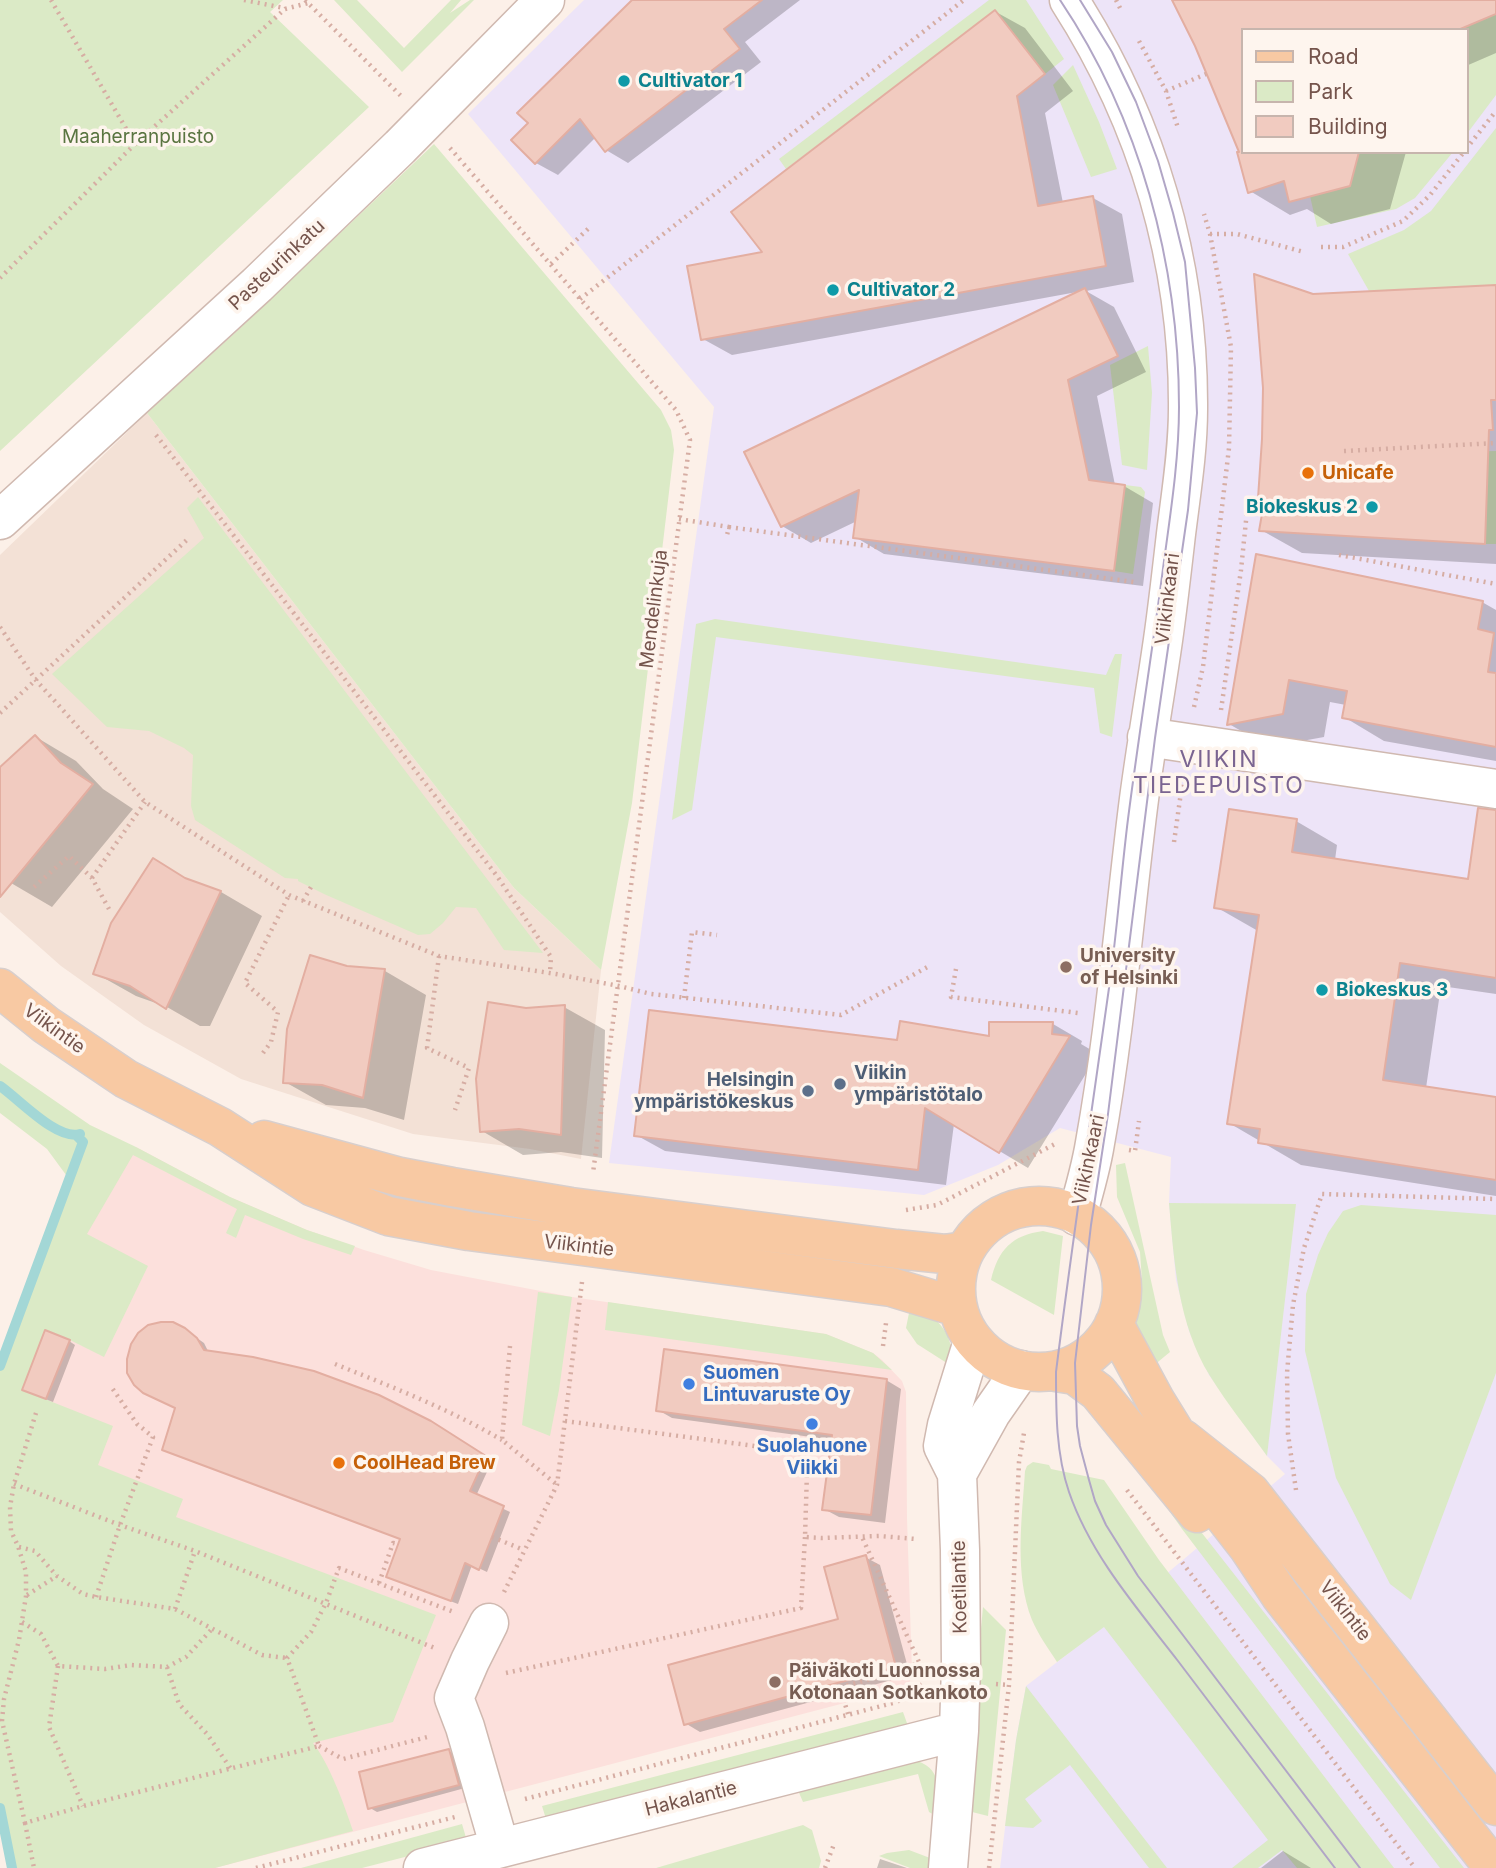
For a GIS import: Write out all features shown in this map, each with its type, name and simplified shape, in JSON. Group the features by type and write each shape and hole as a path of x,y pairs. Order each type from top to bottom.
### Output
{"main road":[{"name":"Viikintie","path":"0,988 46,1025 126,1079 220,1127 313,1187 388,1216 469,1231 891,1287 957,1307"},
{"name":"Viikintie","path":"220,1127 400,1177 571,1207 896,1249 945,1254 965,1251"},
{"path":"1048,1207 1077,1216 1101,1235 1114,1255 1121,1278 1121,1301 1114,1324 1105,1340 1091,1353 1038,1371 995,1360 973,1341 963,1325 957,1307 956,1279 965,1251 979,1231 1000,1216 1023,1208 1048,1207"},
{"name":"Viikintie","path":"1114,1324 1176,1434 1199,1484 1248,1547 1280,1595 1494,1868"},
{"name":"Viikintie","path":"1038,1371 1075,1375 1098,1392 1232,1556 1280,1595"},
{"name":"Viikintie","path":"1176,1434 1250,1492 1496,1806"}],"street":[{"name":"Pasteurinkatu","path":"0,520 257,285 409,139 545,0"},
{"name":"Viikinkaari","path":"1069,0 1110,68 1131,116 1164,215 1177,267 1185,322 1188,410 1186,448 1163,639 1147,737 1096,1143 1077,1216"},
{"path":"1147,737 1496,789"},
{"path":"388,1216 400,1177"},
{"name":"Koetilantie","path":"948,1868 959,1731 960,1550 957,1474 943,1446 973,1341"},
{"path":"957,1474 992,1413 1038,1371"},
{"path":"489,1623 454,1698 490,1808 500,1848"},
{"name":"Hakalantie","path":"423,1868 959,1731"}],"path":[{"path":"51,0 135,144"},
{"path":"244,0 285,9"},
{"path":"580,299 964,0"},
{"path":"0,278 135,144 285,9 306,1 401,96"},
{"path":"1166,90 1206,74"},
{"path":"1468,147 1496,111"},
{"name":"Mendelinkuja","path":"448,147 676,411 690,440 593,1172"},
{"path":"1321,247 1343,247 1403,221 1430,195 1463,154"},
{"path":"551,264 590,227"},
{"path":"1210,234 1237,234 1304,252"},
{"path":"156,435 497,876 551,957 550,973"},
{"path":"1344,451 1496,443"},
{"path":"1211,713 1222,710 1248,501 1258,501"},
{"path":"680,519 1140,583"},
{"path":"727,535 729,527"},
{"path":"0,713 190,537"},
{"path":"1339,555 1496,584"},
{"path":"0,627 35,679 145,802 289,895 439,956 550,973 651,994 841,1015 931,965"},
{"path":"92,878 145,802"},
{"path":"34,887 69,856 92,878 109,909"},
{"path":"303,901 311,887"},
{"path":"263,1054 271,1042 278,1012 245,983 289,895"},
{"path":"684,998 692,932 717,935"},
{"path":"439,956 427,1048 469,1068 455,1110"},
{"path":"956,969 951,997 1088,1014"},
{"path":"901,1211 937,1205 1067,1137"},
{"path":"1297,1497 1288,1434 1287,1373 1293,1305 1304,1248 1322,1194 1496,1199"},
{"path":"489,1623 556,1485 582,1283"},
{"path":"502,1440 510,1346"},
{"path":"335,1364 477,1425 502,1440 556,1485"},
{"path":"96,1597 153,1437 137,1424 110,1385"},
{"path":"34,1868 2,1721 4,1699 19,1640 26,1596 26,1572 19,1546 11,1531 10,1507 14,1484 36,1413"},
{"path":"461,1682 801,1608 807,1472 793,1451 565,1421"},
{"path":"989,1868 1009,1685 1019,1462 1025,1432"},
{"path":"1121,1482 1415,1868"},
{"path":"14,1484 195,1551 425,1644"},
{"path":"805,1536 916,1538"},
{"path":"848,1714 840,1687 899,1672 919,1662 862,1536"},
{"path":"492,1537 524,1550"},
{"path":"379,1583 393,1543 398,1544"},
{"path":"19,1546 35,1551 57,1576 83,1594 174,1609 262,1655 287,1658"},
{"path":"174,1609 195,1551"},
{"path":"287,1658 311,1632 339,1568 420,1599"},
{"path":"26,1596 57,1576"},
{"path":"22,1622 41,1634 58,1666 49,1727 83,1806"},
{"path":"58,1666 105,1669 131,1665 167,1667 186,1657 212,1629"},
{"path":"287,1658 319,1746 343,1759 465,1727"},
{"path":"167,1667 179,1704 207,1734 231,1769"},
{"path":"256,1868 897,1702 922,1683"},
{"path":"783,1722 785,1731"},
{"path":"25,1823 319,1746"},
{"path":"825,1868 834,1844"}],"shaded area":[{"name":"University of Helsinki","path":"584,0 1496,0 1496,1868 1000,1868 1016,1740 1026,1686 1108,1623 1285,1474 1267,1456 1209,1375 1189,1331 1176,1280 1169,1203 1171,1157 1060,1128 998,1165 924,1195 609,1163 714,407 468,114"},
{"path":"147,413 514,888 601,970 581,1159 530,1149 413,1134 241,1079 144,1025 61,966 0,912 0,555"},
{"path":"136,1147 230,1197 307,1230 431,1270 572,1297 826,1334 873,1353 902,1381 906,1392 912,1671 910,1681 898,1689 215,1868 12,1868 0,1808 0,1366"}],"green space":[{"name":"Maaherranpuisto","path":"0,0 283,0 270,12 369,107 0,451"},
{"path":"334,0 357,0 404,48 451,0 461,0 450,13 474,0 402,72"},
{"path":"989,0 1026,0 1064,59 1045,74 995,10 786,169 779,159"},
{"path":"1496,0 1496,95 1468,132 1468,28 1461,28"},
{"path":"1073,65 1117,169 1091,177 1053,85"},
{"path":"1496,128 1496,285 1369,291 1348,254 1404,230 1431,211"},
{"path":"434,144 661,410 671,430 674,450 632,803 601,970 514,888 147,413"},
{"path":"1358,154 1451,154 1415,198 1396,209 1317,227 1310,196 1350,186"},
{"path":"1148,346 1152,393 1147,470 1122,465 1110,365"},
{"path":"1496,451 1496,544 1485,544 1453,452"},
{"path":"1125,485 1141,487 1145,492 1133,574 1114,571"},
{"path":"198,497 543,953 504,950 476,908 456,907 430,934 418,935 324,894 298,879 285,878 195,820 191,806 193,755 149,731 107,727 52,674 204,538 187,508"},
{"path":"715,619 1106,675 1115,654 1122,654 1112,737 1100,733 1094,688 716,637 692,810 672,820 696,624"},
{"path":"0,1063 90,1125 230,1197 307,1230 355,1246 351,1255 245,1215 236,1238 226,1233 237,1209 133,1155 87,1234 148,1266 104,1357 45,1330 22,1390 113,1426 98,1465 183,1499 176,1517 436,1615 393,1722 313,1743 331,1773 353,1831 215,1868 12,1868 0,1808 0,1366 69,1179 47,1149 0,1113"},
{"path":"1125,1163 1163,1335 1170,1352 1153,1366 1136,1323 1142,1281 1140,1252 1117,1197 1116,1165"},
{"path":"1169,1203 1296,1204 1267,1456 1230,1406 1199,1356 1179,1292"},
{"path":"1361,1205 1496,1215 1496,1373 1411,1600 1390,1584 1336,1478 1305,1351 1306,1294 1318,1255 1328,1233 1343,1211"},
{"path":"1043,1231 1063,1236 1054,1315 991,1280 1002,1252 1008,1246 1023,1236"},
{"path":"538,1292 572,1297 550,1436 522,1425"},
{"path":"608,1302 826,1334 873,1353 892,1370 605,1330"},
{"path":"911,1303 930,1315 943,1328 951,1344 953,1367 917,1344 906,1328"},
{"path":"1137,1450 1464,1868 1440,1868 1182,1529 1130,1455"},
{"path":"1033,1462 1049,1465 1051,1469 1104,1480 1159,1560 1394,1868 1297,1868 1282,1850 1258,1868 1232,1868 1268,1840 1104,1627 1057,1662 1032,1620 1023,1584 1021,1527 1025,1471"},
{"path":"983,1607 1006,1630 988,1816 964,1810"},
{"path":"1026,1686 1167,1868 1149,1868 1070,1765 1025,1799 1042,1821 1033,1828 1005,1826"},
{"path":"903,1712 908,1726 546,1819 542,1806"},
{"path":"911,1759 929,1767 934,1773 938,1788 936,1816 929,1812 918,1774 803,1802 797,1788"},
{"path":"462,1824 467,1841 362,1868 301,1868"},
{"path":"803,1825 812,1830 821,1861 819,1868 656,1868"},
{"path":"909,1850 930,1858 929,1868 910,1868 879,1856 887,1853"}],"building":[{"name":"Cultivator 1","path":"632,0 762,0 724,29 740,49 605,152 580,119 535,164 511,140 528,123 517,113"},
{"path":"1172,0 1496,0 1496,14 1463,28 1240,28 1240,154 1358,154 1350,186 1289,202 1284,181 1248,193 1239,152 1195,46"},
{"path":"995,10 1045,74 1017,96 1038,206 1093,196 1106,266 701,340 687,266 762,252 731,212"},
{"path":"1254,274 1313,294 1496,285 1496,400 1491,400 1493,430 1489,430 1485,544 1259,531 1262,514 1257,513 1263,388"},
{"path":"1085,288 1118,356 1068,380 1089,480 1125,485 1114,571 853,538 859,490 781,527 744,452"},
{"path":"1256,554 1483,601 1478,629 1494,633 1488,672 1496,673 1496,747 1342,718 1347,691 1289,680 1283,714 1227,725"},
{"path":"35,735 61,763 93,784 0,897 0,767"},
{"name":"Biokeskus 3","path":"1478,808 1496,810 1496,978 1400,963 1383,1080 1496,1097 1496,1180 1258,1143 1260,1129 1227,1124 1259,915 1214,908 1229,809 1297,819 1292,852 1468,879"},
{"path":"153,858 185,878 221,891 166,1009 130,986 93,974 111,923"},
{"path":"310,955 347,966 385,969 363,1098 322,1085 283,1083 287,1029"},
{"path":"488,1002 526,1008 565,1005 561,1135 519,1129 480,1132 476,1079"},
{"name":"Viikin ympäristötalo","path":"649,1010 897,1040 900,1021 989,1036 989,1022 1053,1022 1052,1034 1070,1036 999,1153 925,1108 918,1170 634,1136"},
{"name":"CoolHead Brew","path":"173,1322 185,1328 197,1338 204,1350 253,1357 314,1371 379,1395 431,1421 486,1456 470,1491 504,1506 479,1570 465,1563 451,1601 386,1577 400,1539 162,1450 175,1408 143,1393 127,1373 131,1344 138,1333 148,1325"},
{"path":"45,1330 70,1340 46,1399 22,1390"},
{"path":"664,1349 887,1379 871,1515 822,1510 832,1435 656,1411"},
{"path":"866,1555 896,1667 684,1725 668,1665 838,1619 824,1567"},
{"path":"449,1749 459,1785 368,1809 359,1772"}],"waterway":[{"path":"0,1086 38,1118 60,1131 80,1134"},
{"path":"0,1366 83,1142 76,1135"},
{"path":"0,1808 12,1868"}],"tram line":[{"path":"1060,0 1088,46 1112,94 1133,143 1149,194 1172,300 1179,407 1172,503 1056,1372 1059,1448 1065,1478 1078,1516 1103,1560 1132,1602 1335,1868"},
{"path":"1080,0 1112,52 1136,102 1158,161 1173,213 1185,262 1197,413 1188,510 1091,1225 1075,1363 1077,1426 1095,1501 1106,1525 1138,1576 1360,1868"}],"place":[{"name":"Cultivator 1","path":"624,81"},
{"name":"Cultivator 2","path":"833,290"},
{"name":"Unicafe","path":"1308,473"},
{"name":"Biokeskus 2","path":"1372,507"},
{"name":"University of Helsinki","path":"1066,967"},
{"name":"Biokeskus 3","path":"1322,990"},
{"name":"Viikin ympäristötalo","path":"840,1084"},
{"name":"Helsingin ympäristökeskus","path":"808,1091"},
{"name":"Suomen Lintuvaruste Oy","path":"689,1384"},
{"name":"Suolahuone Viikki","path":"812,1424"},
{"name":"CoolHead Brew","path":"339,1463"},
{"name":"Päiväkoti Luonnossa Kotonaan Sotkankoto","path":"775,1682"}],"district":[{"name":"VIIKIN TIEDEPUISTO","path":"1219,773"}]}
